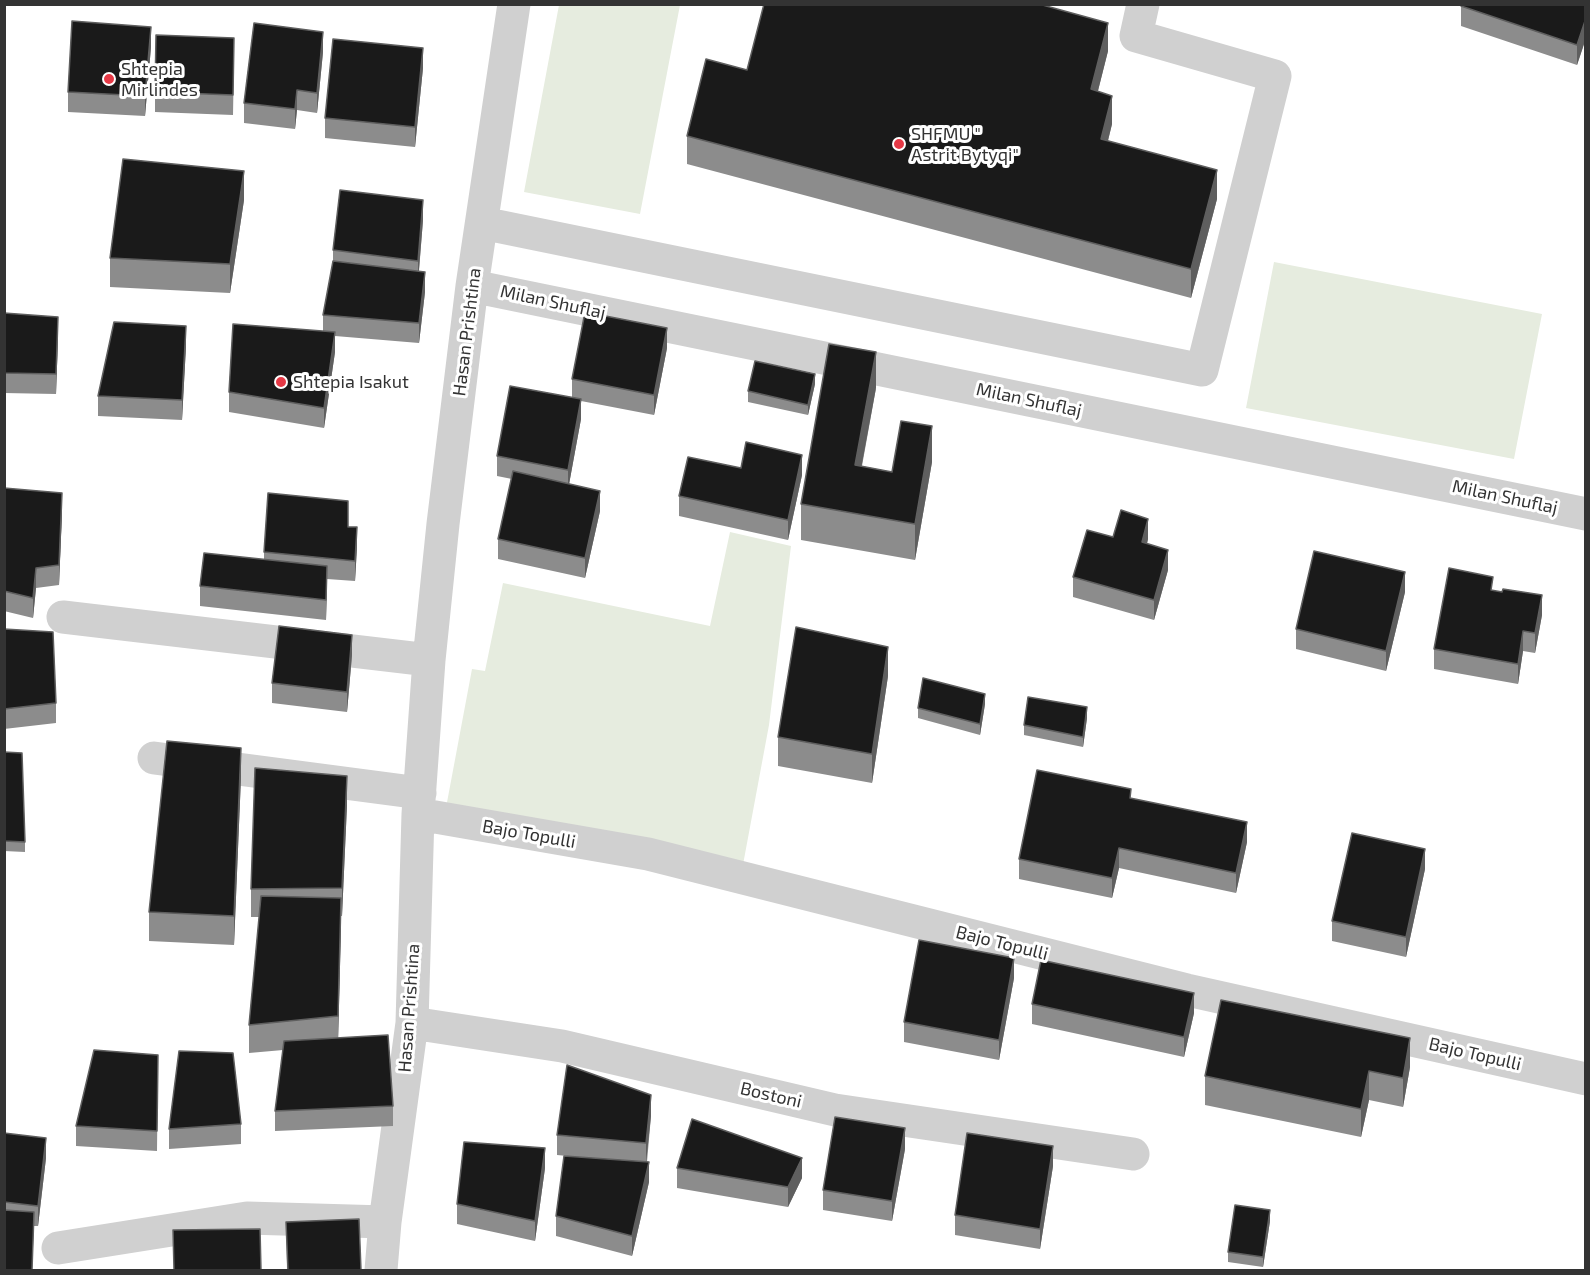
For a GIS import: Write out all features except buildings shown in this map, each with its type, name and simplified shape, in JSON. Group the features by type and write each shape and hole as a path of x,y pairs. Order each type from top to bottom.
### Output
{"street":[{"name":"Hasan Prishtina","path":"381,1270 385,1222 412,1023 419,804 429,660 443,524 472,286 514,4"},
{"path":"482,223 1202,369 1275,76 1136,36 1143,4"},
{"name":"Milan Shuflaj","path":"472,286 1586,514"},
{"path":"63,617 429,660"},
{"path":"154,758 419,804"},
{"name":"Bajo Topulli","path":"419,804 648,854 1187,990 1586,1079"},
{"name":"Bostoni","path":"412,1023 562,1046 835,1110 1133,1154"},
{"path":"58,1248 247,1218 385,1222"}],"shaded area":[{"path":"559,5 680,5 640,214 524,192"},
{"path":"1274,262 1542,314 1514,459 1246,408"},
{"path":"730,532 791,546 769,725 742,870 445,813 472,669 485,671 503,583 710,626"}],"place":[{"name":"Shtepia Mirlindes","path":"109,79"},
{"name":"SHFMU \" Astrit Bytyqi\"","path":"899,144"},
{"name":"Shtepia Isakut","path":"281,382"}]}
